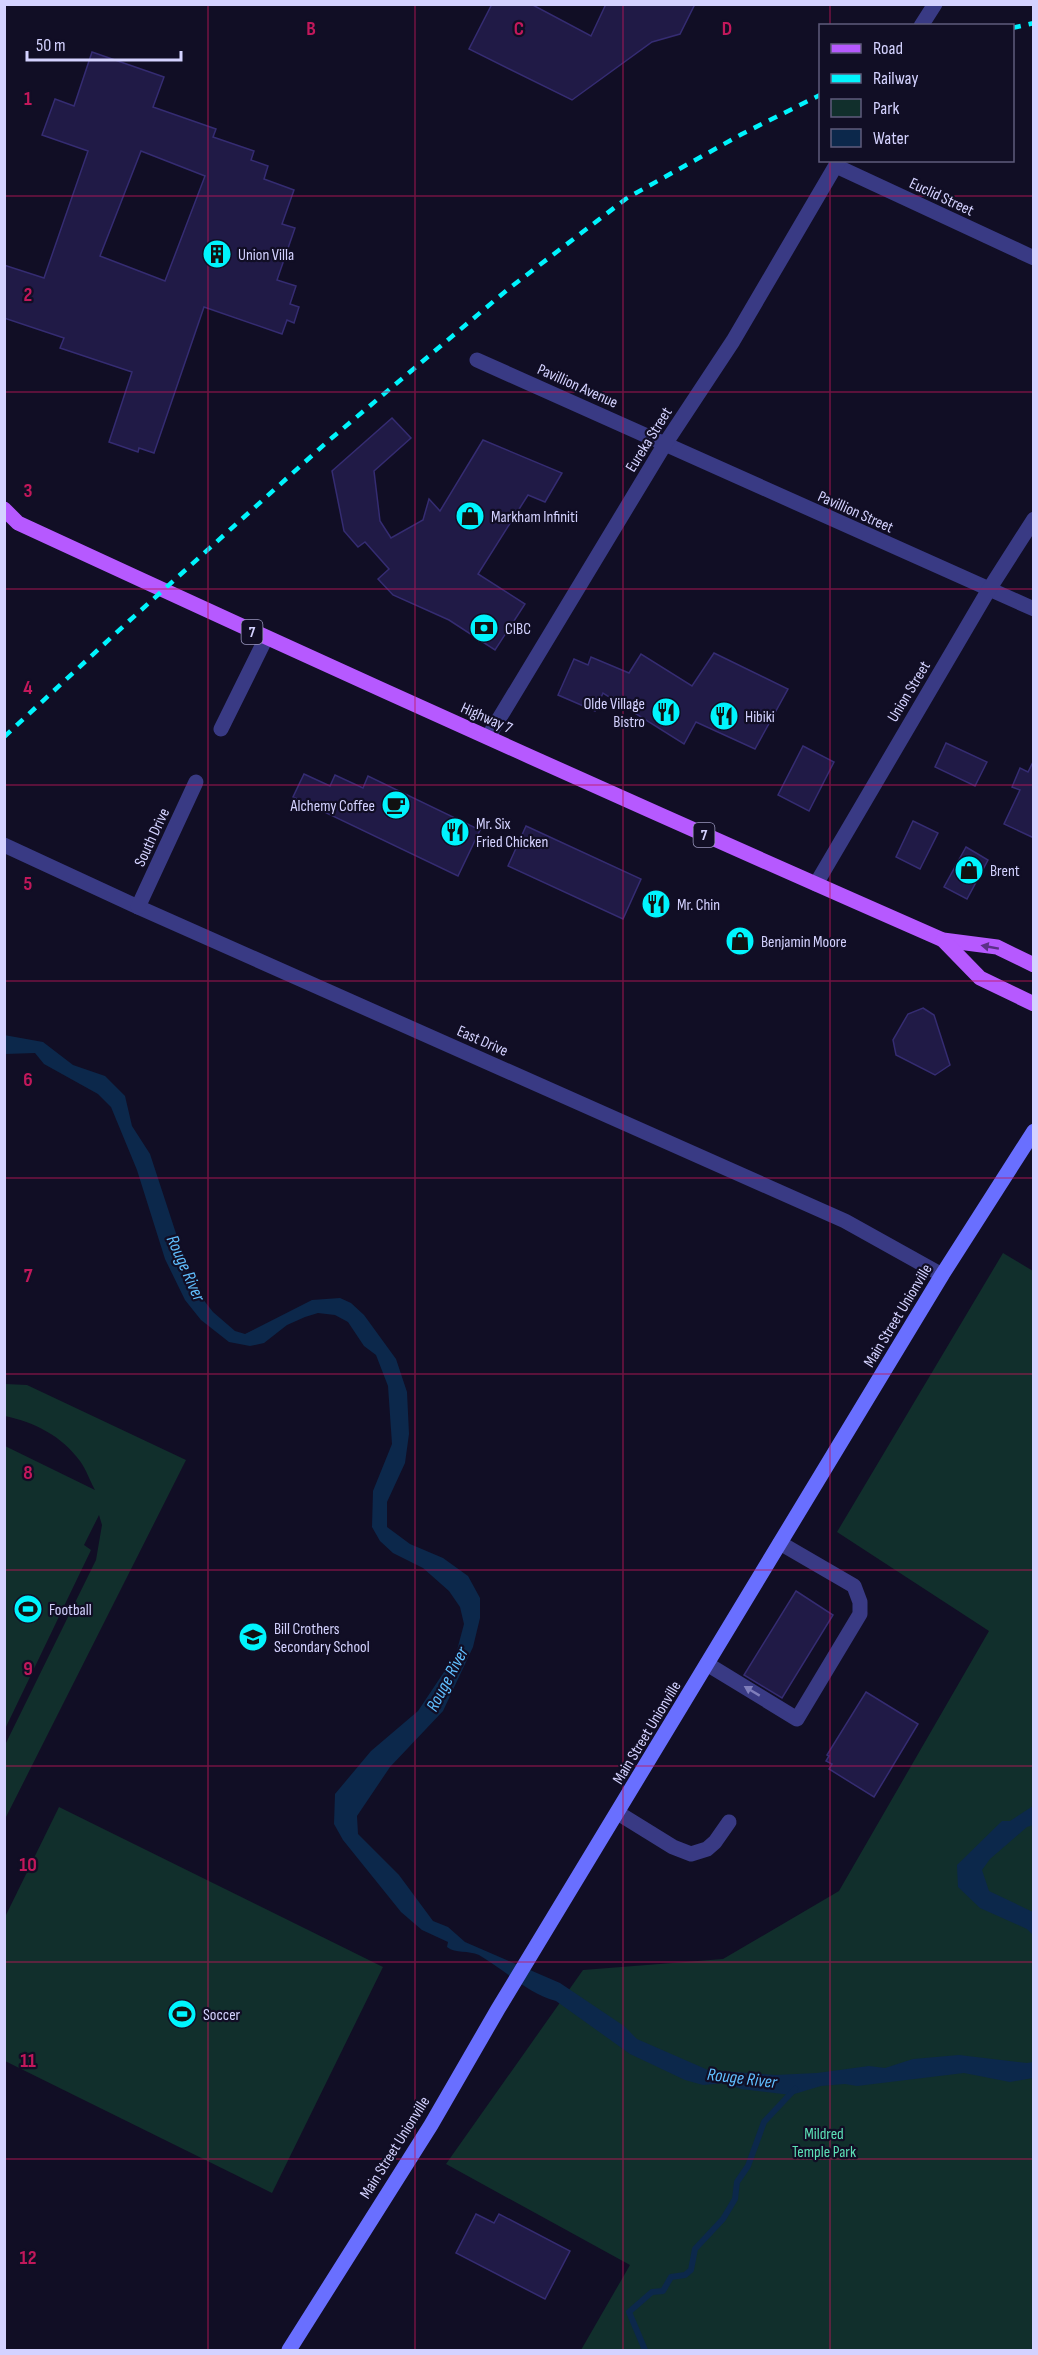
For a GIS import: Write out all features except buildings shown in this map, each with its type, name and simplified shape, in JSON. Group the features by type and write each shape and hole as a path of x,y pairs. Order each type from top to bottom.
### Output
{"main road":[{"name":"Highway 7","path":"4,509 11,524 816,884 943,940 998,947 1034,964"},
{"name":"Highway 7","path":"943,940 980,978 1034,1004"},
{"name":"Main Street Unionville","path":"289,2350 430,2125 942,1275 1034,1131"}],"street":[{"path":"922,24 935,4"},
{"name":"Euclid Street","path":"838,163 1034,258"},
{"name":"Eureka Street","path":"488,737 665,444 733,341 838,163"},
{"name":"Pavillion Avenue","path":"477,360 665,444"},
{"name":"Pavillion Street","path":"665,444 988,591 1034,609"},
{"name":"Union Street","path":"816,884 988,591 1034,519"},
{"path":"221,729 266,638"},
{"name":"South Drive","path":"138,907 196,782"},
{"name":"East Drive","path":"4,845 138,907 845,1221 942,1275"},
{"path":"707,1664 797,1719 860,1614 861,1602 854,1586 780,1543"},
{"path":"618,1813 673,1848 692,1854 706,1849 715,1842 729,1822"}],"green space":[{"name":"Mildred Temple Park","path":"1003,1253 1033,1271 1033,2350 581,2350 630,2265 446,2164 583,1970 723,1959 839,1891 989,1631 837,1532"},
{"path":"5,1384 27,1385 186,1460 5,1819 5,1745 96,1560 102,1525 99,1515 84,1545 91,1550 5,1729 5,1446 95,1490 82,1464 65,1444 37,1426 5,1416"},
{"name":"Soccer","path":"59,1807 383,1967 272,2193 5,2061 5,1917"}],"water":[{"name":"Rouge River","path":"4,1035 43,1042 73,1065 105,1076 125,1096 132,1126 150,1154 187,1267 202,1298 213,1312 235,1331 245,1334 312,1300 340,1298 351,1303 364,1315 396,1359 407,1392 409,1434 405,1463 387,1502 387,1527 410,1544 443,1558 468,1576 480,1598 480,1618 473,1647 443,1711 390,1767 357,1816 358,1834 399,1875 433,1921 448,1927 465,1942 560,1983 624,2026 637,2039 708,2070 775,2075 817,2073 869,2066 885,2068 913,2059 959,2055 1033,2062 1033,2078 1010,2082 964,2073 857,2086 845,2084 821,2086 791,2095 741,2089 725,2083 703,2085 685,2080 630,2054 556,2001 535,1993 479,1955 447,1947 448,1942 422,1930 401,1912 343,1840 334,1824 335,1794 371,1751 418,1711 456,1654 464,1624 460,1607 449,1591 423,1568 393,1553 380,1541 372,1527 373,1491 392,1444 388,1386 376,1355 364,1346 348,1322 335,1315 318,1313 305,1317 287,1325 264,1343 250,1346 229,1342 201,1320 185,1300 165,1259 137,1170 111,1107 98,1094 44,1064 35,1053 5,1054"},
{"path":"1033,1806 1033,1825 1027,1827 990,1859 982,1870 989,1891 1033,1912 1033,1935 1027,1929 980,1908 958,1887 957,1865 1002,1821 1010,1821"}],"waterway":[{"path":"645,2350 629,2312 652,2292 663,2291 671,2277 685,2275 691,2270 695,2249 723,2219 735,2199 737,2182 748,2166 764,2122 795,2089"}],"railway":[{"path":"1014,28 1034,23"},
{"path":"4,737 327,442 507,290 627,198 742,134 819,96"}],"place":[{"name":"Union Villa","path":"217,254"},
{"name":"Markham Infiniti","path":"470,516"},
{"name":"CIBC","path":"484,628"},
{"name":"Olde Village Bistro","path":"666,712"},
{"name":"Hibiki","path":"724,716"},
{"name":"Alchemy Coffee","path":"396,805"},
{"name":"Mr. Six Fried Chicken","path":"455,832"},
{"name":"Brent","path":"969,870"},
{"name":"Mr. Chin","path":"656,904"},
{"name":"Benjamin Moore","path":"740,941"},
{"name":"Football","path":"28,1609"},
{"name":"Bill Crothers Secondary School","path":"253,1637"},
{"name":"Soccer","path":"182,2014"}]}
